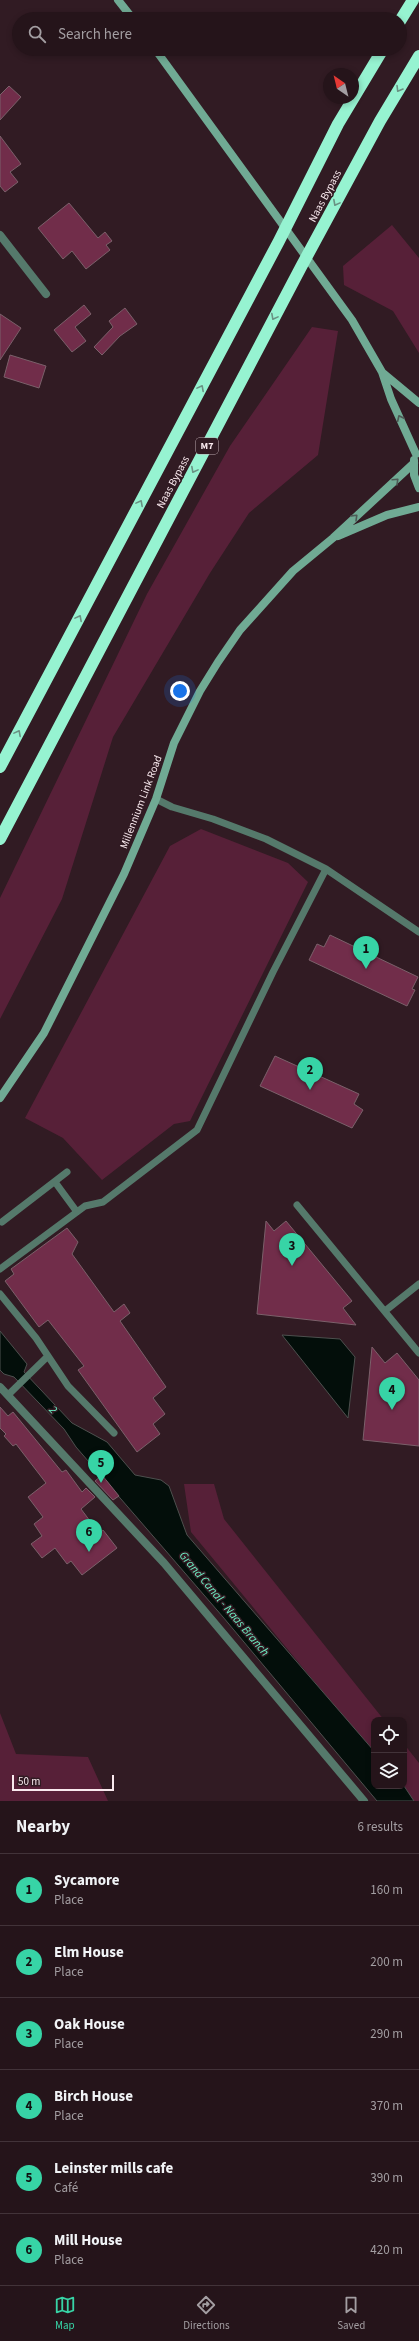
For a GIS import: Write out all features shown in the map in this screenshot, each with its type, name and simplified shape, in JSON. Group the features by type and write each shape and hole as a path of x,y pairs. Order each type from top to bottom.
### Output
{"highway":[{"path":"406,12 413,0"},
{"name":"Naas Bypass","path":"0,767 279,241 338,124 379,56"},
{"name":"Naas Bypass","path":"0,839 301,267 380,121 419,56"}],"main road":[{"path":"118,0 127,12"},
{"path":"161,56 352,320 382,372 391,399 417,451 414,463 414,475 419,488"},
{"path":"382,372 419,403"},
{"name":"Millennium Link Road","path":"0,1098 44,1033 124,874 156,799 174,743 200,691 222,656 240,630 277,587 293,571 333,538 414,463"},
{"name":"Millennium Link Road","path":"333,538 387,515 419,507"}],"street":[{"path":"0,235 46,294"},
{"path":"0,1387 164,1563 364,1801"}],"lane":[{"path":"156,799 172,807 213,819 266,839 326,869 419,932"},
{"path":"0,1269 85,1206 104,1202 197,1130 273,972 326,869"},
{"path":"2,1222 67,1172"},
{"path":"54,1182 77,1212"},
{"path":"296,1205 419,1353"},
{"path":"385,1311 419,1284"},
{"path":"0,1294 48,1356 68,1386 114,1433"},
{"path":"8,1395 48,1356"}],"shaded area":[{"path":"392,225 419,258 419,353 393,311 344,285 343,266"},
{"path":"312,327 338,331 318,455 249,513 210,573 113,737 62,899 0,1019 0,898 147,594 230,446"},
{"path":"201,829 288,863 308,882 190,1121 174,1124 102,1180 63,1138 25,1118 170,846"},
{"path":"184,1484 214,1484 224,1519 382,1717 371,1717 371,1750 191,1532"},
{"path":"0,1713 16,1754 88,1757 108,1801 0,1801"},
{"path":"407,1748 419,1763 419,1801 412,1801 402,1789 407,1789"}],"water":[{"path":"0,1331 27,1364 24,1372 72,1423 107,1442 135,1475 161,1480 169,1486 187,1535 371,1748 371,1789 406,1789 414,1801 377,1801 223,1617 76,1447 64,1429 14,1377 4,1374 0,1370"},
{"path":"282,1335 340,1339 355,1357 348,1418"}],"building":[{"path":"9,86 21,97 0,120 0,95"},
{"path":"0,136 21,164 10,172 18,182 5,192 0,186"},
{"path":"69,203 98,238 105,232 112,241 106,245 110,250 86,269 72,251 63,259 38,228"},
{"path":"84,305 91,314 75,327 86,341 72,352 54,330"},
{"path":"125,308 137,324 120,336 102,355 94,347 113,327 109,321"},
{"path":"0,314 21,328 0,360"},
{"path":"10,355 46,366 39,388 4,377"},
{"path":"330,935 418,977 412,989 415,990 407,1006 309,960 317,944 324,947"},
{"path":"275,1056 359,1094 354,1104 363,1110 352,1128 260,1086"},
{"path":"266,1221 274,1231 286,1221 352,1301 343,1308 356,1325 257,1314"},
{"path":"67,1228 78,1242 72,1254 114,1312 124,1304 130,1313 120,1321 166,1387 153,1398 165,1414 153,1424 160,1434 137,1452 78,1370 84,1366 48,1320 39,1327 5,1281 14,1274 11,1269"},
{"path":"372,1347 385,1363 397,1353 419,1380 419,1446 363,1440"},
{"path":"0,1407 8,1416 13,1412 62,1472 66,1470 82,1492 86,1488 95,1497 81,1509 99,1533 103,1530 117,1548 82,1575 71,1561 67,1564 55,1548 42,1558 31,1544 42,1536 34,1524 43,1517 28,1497 46,1483 16,1444 13,1446 4,1436 6,1434 0,1428"},
{"path":"102,1475 119,1496 113,1500 95,1481"}],"place":[{"name":"Sycamore","path":"366,969"},
{"name":"Elm House","path":"310,1090"},
{"name":"Oak House","path":"292,1266"},
{"name":"Birch House","path":"392,1410"},
{"name":"Leinster mills cafe","path":"101,1483"},
{"name":"Mill House","path":"89,1552"}],"water label":[{"name":"2","path":"53,1410"},
{"name":"Grand Canal - Naas Branch","path":"224,1604"}]}
